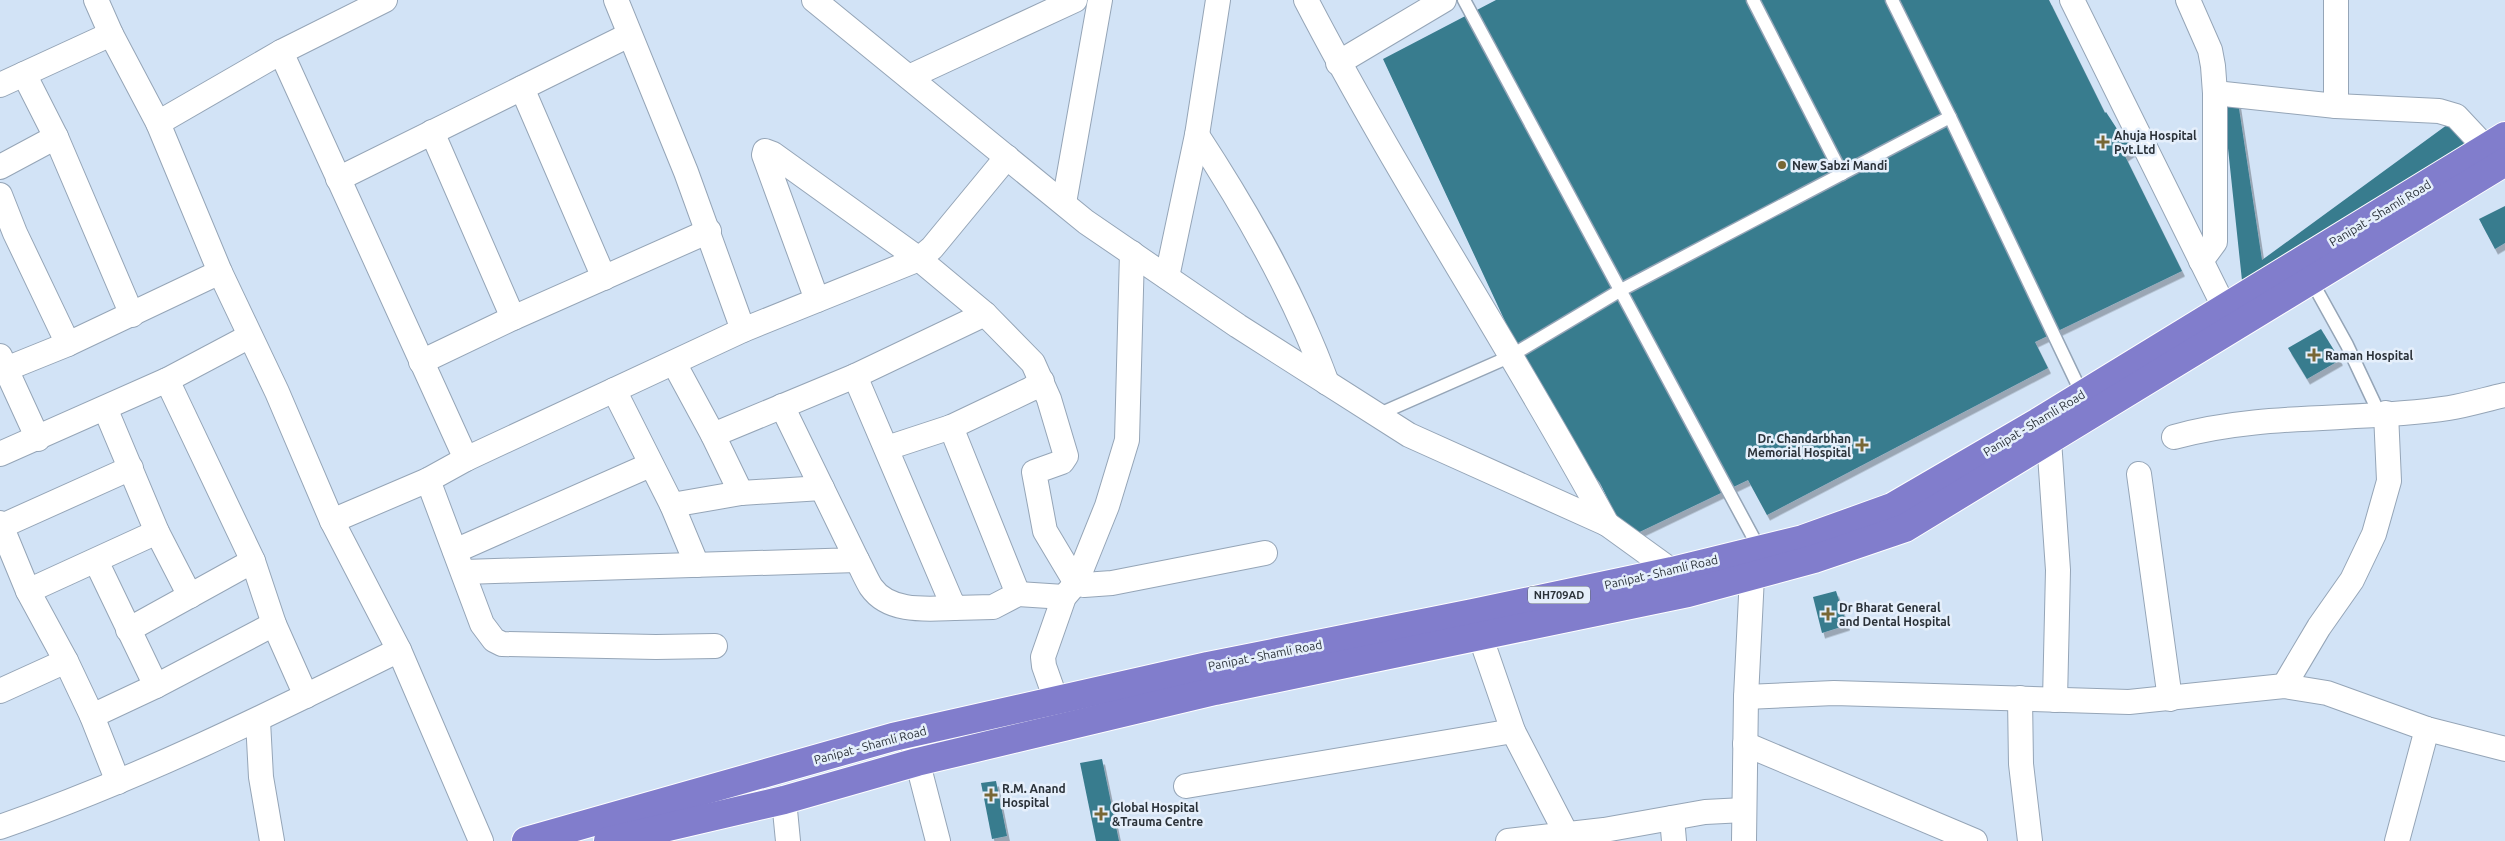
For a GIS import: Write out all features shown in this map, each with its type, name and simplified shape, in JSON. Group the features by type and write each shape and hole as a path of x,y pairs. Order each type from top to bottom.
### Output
{"highway":[{"name":"Panipat - Shamli Road","path":"2229,317 2311,280 2499,148"},
{"name":"Panipat - Shamli Road","path":"526,841 585,822 910,733 1208,666 1688,594 1814,559 1905,528 2043,431 2499,148"},
{"name":"Panipat - Shamli Road","path":"608,841 784,800 917,762 1476,626 1672,571 1803,539 1892,508 2043,431"}],"street":[{"path":"96,0 111,34 158,123 220,272 278,392 332,521 399,650 481,841"},
{"path":"158,123 282,52 385,0"},
{"path":"616,0 708,231 743,330"},
{"path":"814,0 1064,203 1167,277 1409,435 1607,524 1672,571 1688,594"},
{"path":"908,77 1075,0"},
{"path":"1064,203 1100,0"},
{"path":"1167,277 1197,135 1218,0"},
{"path":"1306,0 1338,62 1509,356 1552,422 1607,524"},
{"path":"1338,62 1444,0"},
{"path":"2072,0 2229,317"},
{"path":"2188,0 2210,50 2215,93 2215,242 2201,261"},
{"path":"2336,0 2336,106"},
{"path":"0,85 111,34"},
{"path":"338,179 629,35"},
{"path":"282,52 466,459"},
{"path":"24,74 56,137 132,315"},
{"path":"522,88 604,278"},
{"path":"2215,93 2336,106 2449,113 2456,116 2499,148"},
{"path":"432,132 513,318"},
{"path":"1197,135 1236,195 1276,271 1313,343 1327,383"},
{"path":"0,167 56,137"},
{"path":"818,300 770,176 764,154 765,151 773,154 919,259 985,314 1034,363 1049,398 1066,456 1062,462 1036,470 1034,474 1045,531 1070,590"},
{"path":"332,521 428,480 466,459 743,330 919,259 932,248 1007,157"},
{"path":"0,195 8,236 68,344"},
{"path":"421,362 513,318 708,231"},
{"path":"1056,700 1044,666 1043,657 1107,506 1127,440 1132,253"},
{"path":"38,439 3,363 68,344 220,272"},
{"path":"714,435 855,376 985,314"},
{"path":"0,454 38,439 167,380 250,336"},
{"path":"674,363 714,435 741,493"},
{"path":"855,376 888,448 954,608"},
{"path":"167,380 253,561 274,624 306,696"},
{"path":"888,448 951,426 1031,389 1042,381"},
{"path":"614,390 650,465 672,505 697,565"},
{"path":"2174,437 2201,429 2260,422 2450,408 2505,395"},
{"path":"782,406 872,588 879,595 905,608 994,607 1018,594 1070,590 1084,585 1112,583 1266,553"},
{"path":"105,408 157,532 190,596"},
{"path":"2284,686 2319,627 2352,580 2374,534 2388,481 2383,413"},
{"path":"951,426 1018,594"},
{"path":"2043,431 2058,570 2055,700"},
{"path":"459,562 650,465"},
{"path":"118,782 92,716 66,660 28,591 1,525 131,468"},
{"path":"2138,474 2170,699"},
{"path":"428,480 482,624 494,640 502,644 656,647 715,646"},
{"path":"672,505 741,493 822,488"},
{"path":"28,591 157,532"},
{"path":"459,562 697,565 857,560"},
{"path":"96,561 156,686"},
{"path":"128,630 253,561"},
{"path":"1744,841 1746,697 1752,576"},
{"path":"92,716 156,686 274,624"},
{"path":"1476,626 1512,731 1568,838"},
{"path":"0,827 118,782 258,721 399,650"},
{"path":"0,691 66,660"},
{"path":"1746,697 1834,693 2129,702 2284,686 2327,693 2427,729 2505,749"},
{"path":"2020,698 2022,764 2030,841"},
{"path":"258,721 261,777 272,841"},
{"path":"2397,841 2427,729"},
{"path":"1186,786 1512,731"},
{"path":"910,733 938,841"},
{"path":"1745,744 1976,841"},
{"path":"784,800 788,841"},
{"path":"1508,841 1673,830 1705,812 1744,810"}],"lane":[{"path":"1464,0 1761,550 1752,576"},
{"path":"1753,0 1842,174"},
{"path":"1892,0 1950,117 2086,404"},
{"path":"1377,415 1509,356 1620,290 1950,117"},
{"path":"2311,280 2383,413"}],"building":[{"name":"New Sabzi Mandi","path":"1496,0 2049,0 2105,113 2119,132 2124,129 2137,148 2125,156 2182,271 2035,342 2048,368 1767,515 1748,480 1627,538 1600,483 1552,422 1383,59"},
{"path":"2223,101 2238,102 2262,260 2451,122 2470,154 2243,290"},
{"path":"2505,206 2505,243 2495,249 2479,219"},
{"path":"2321,329 2340,360 2307,379 2288,348"},
{"path":"1836,591 1847,625 1822,633 1813,597"},
{"path":"1102,759 1119,841 1096,841 1080,763"},
{"path":"996,781 1007,836 992,839 981,783"}],"place":[{"name":"Ahuja Hospital Pvt.Ltd","path":"2103,142"},
{"name":"New Sabzi Mandi","path":"1782,165"},
{"name":"Raman Hospital","path":"2314,355"},
{"name":"Dr. Chandarbhan Memorial Hospital","path":"1862,445"},
{"name":"Dr Bharat General and Dental Hospital","path":"1828,614"},
{"name":"R.M. Anand Hospital","path":"991,795"},
{"name":"Global Hospital &Trauma Centre","path":"1101,814"}]}
